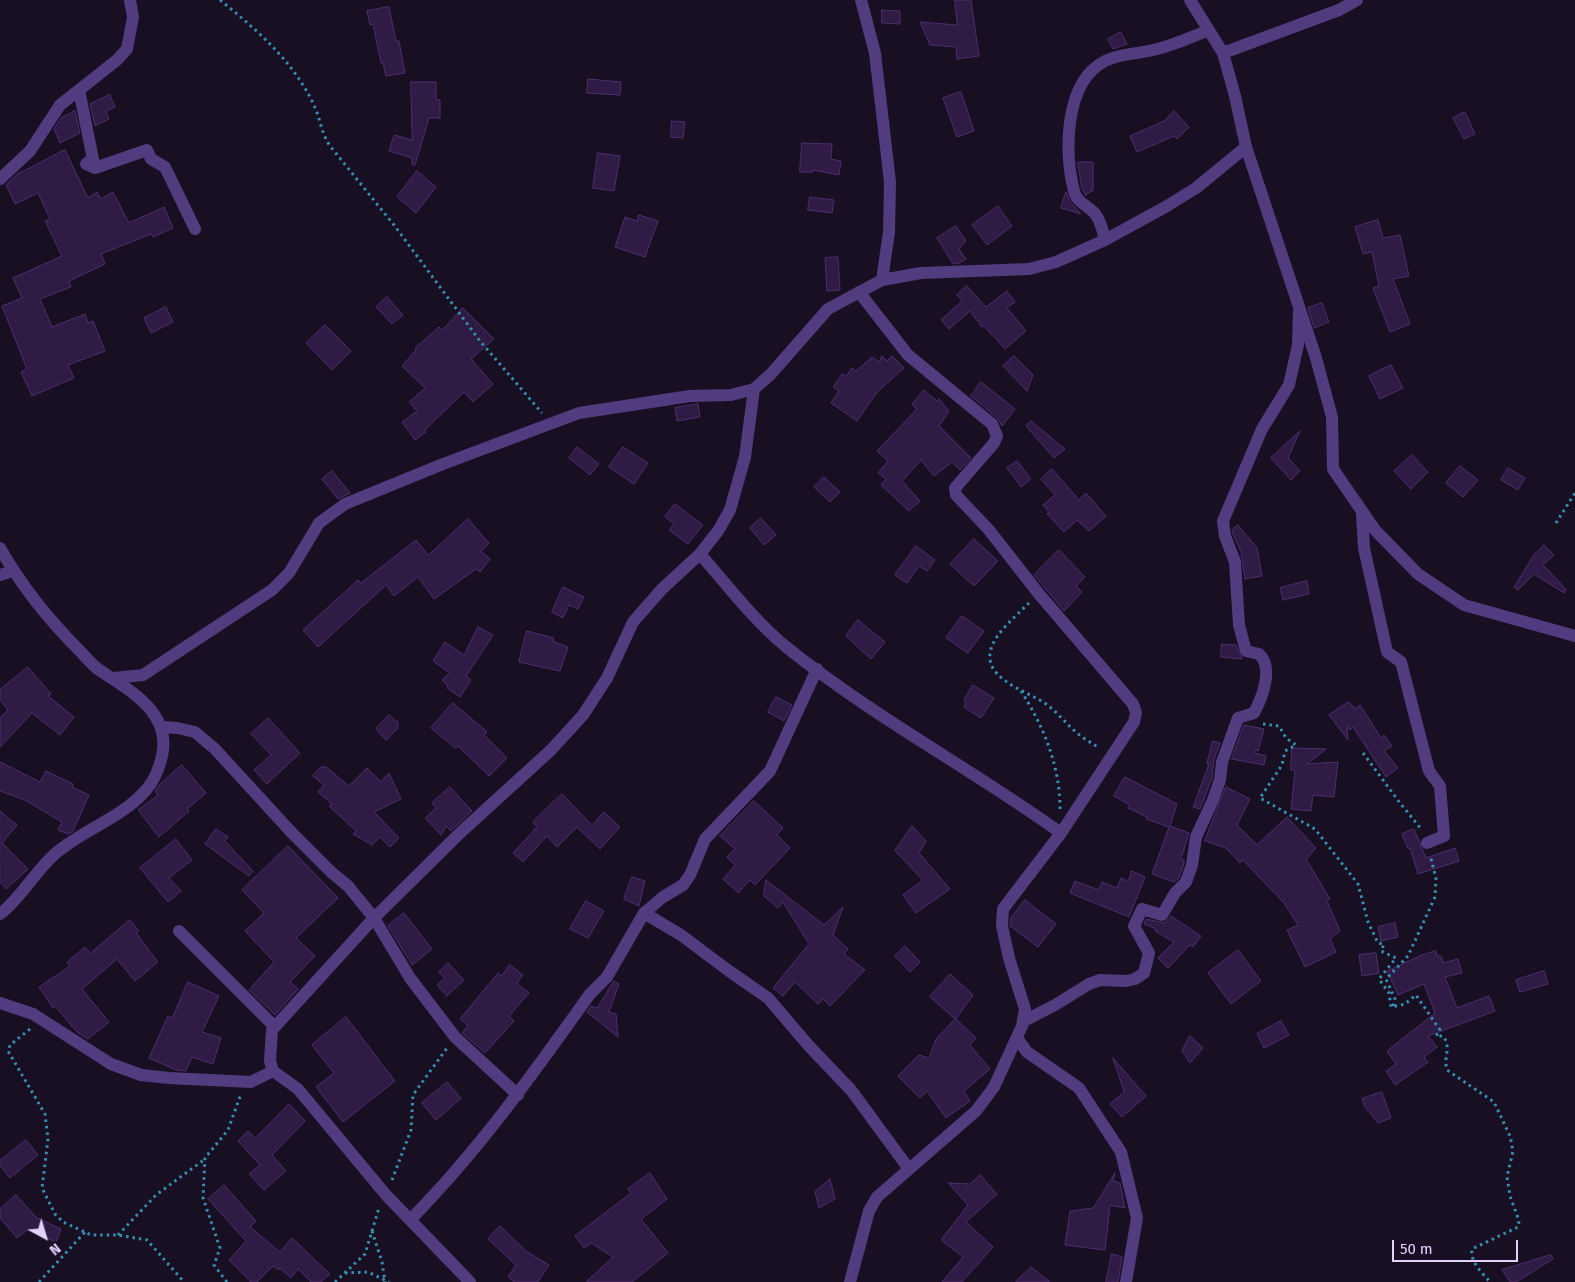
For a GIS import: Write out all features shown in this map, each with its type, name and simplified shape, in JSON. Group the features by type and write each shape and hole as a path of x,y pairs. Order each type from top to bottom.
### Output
{"street":[{"path":"0,178 30,151 60,105 117,60 127,48 133,17 130,0"},
{"path":"860,0 875,53 890,182 889,232 882,280"},
{"path":"1190,0 1207,32 1223,53 1246,147 1316,358 1332,417 1333,469 1375,530 1418,574 1455,600 1480,610 1575,636"},
{"path":"1223,53 1339,10 1357,0"},
{"path":"1105,240 1098,216 1078,201 1074,192 1070,168 1070,114 1081,88 1091,72 1105,61 1158,49 1207,32"},
{"path":"79,90 93,159 86,164 94,168 146,150 151,159 165,167 196,229"},
{"path":"114,678 144,675 272,590 288,573 319,523 345,504 551,422 579,413 690,396 731,395 754,389 770,375 828,309 882,280 921,273 1029,269 1056,262 1105,240 1196,188 1246,147"},
{"path":"850,1282 869,1210 882,1192 984,1102 994,1087 1024,1021 1025,1002 1009,958 1002,926 1003,909 1111,756 1134,722 1136,713 1133,704 1039,594 989,530 955,492 955,488 994,443 996,430 992,424 908,354 859,292"},
{"path":"1024,1021 1089,984 1100,980 1126,981 1135,979 1144,973 1149,953 1134,926 1142,909 1162,915 1175,893 1186,882 1192,864 1196,837 1213,800 1220,780 1222,762 1238,718 1254,714 1258,705 1263,691 1266,663 1259,654 1246,651 1242,644 1236,570 1225,536 1223,521 1262,429 1289,385 1298,345 1299,311"},
{"path":"467,1281 386,1195 298,1089 273,1071 270,1061 271,1034 274,1026 374,918 461,832 551,750 583,715 607,678 633,622 662,590 700,554 718,531 730,510 745,457 754,389"},
{"path":"1362,511 1364,548 1387,652 1401,662 1429,771 1440,786 1444,836 1427,843"},
{"path":"0,548 13,571 77,648 97,668 143,700 162,727 164,748 159,767 146,791 117,815 54,854 22,893 0,914"},
{"path":"700,554 761,624 785,645 900,730 1059,831"},
{"path":"0,575 13,571"},
{"path":"410,1220 442,1188 518,1095 590,994 607,977 644,913 663,897 683,886 705,839 770,771 817,669"},
{"path":"162,727 195,732 215,749 292,833 331,872 348,886 374,918 410,978 455,1037 518,1095"},
{"path":"644,913 681,935 768,998 809,1046 851,1090 909,1168"},
{"path":"179,931 274,1026"},
{"path":"0,1003 22,1009 43,1019 111,1064 142,1075 251,1082 273,1071"},
{"path":"1017,1038 1027,1052 1078,1088 1121,1152 1137,1218 1126,1282"}],"path":[{"path":"220,0 254,28 288,62 314,104 325,139 330,146 399,233 480,341 551,422"},
{"path":"1556,523 1575,492"},
{"path":"1039,594 1006,627 988,653 992,669 1020,691 1056,711 1077,733 1111,756"},
{"path":"1020,691 1041,728 1056,766 1060,792 1059,831"},
{"path":"1261,724 1279,726 1286,738 1296,745 1285,751 1282,765 1260,798 1315,829 1358,884 1368,922 1378,943 1384,944 1381,951 1396,958 1379,979 1389,994 1393,1006"},
{"path":"1363,753 1400,804 1422,828 1436,878 1435,897 1408,956 1386,979 1395,999 1393,1006"},
{"path":"1393,1006 1405,1004 1416,995 1440,1030 1436,1036 1443,1036 1449,1047 1445,1063 1447,1070 1491,1098 1510,1136 1513,1151 1507,1177 1510,1196 1519,1221 1518,1227 1472,1248 1471,1255 1474,1264 1490,1282"},
{"path":"43,1019 10,1045 8,1052 44,1110 48,1126 43,1194 50,1208 62,1222 85,1232 147,1240 184,1282"},
{"path":"335,1282 365,1254 411,1130 413,1095 455,1037"},
{"path":"118,1235 156,1195 205,1158 228,1130 242,1093 251,1082"},
{"path":"205,1158 203,1198 220,1248 214,1265 227,1282"},
{"path":"372,1231 382,1262 385,1281"},
{"path":"39,1282 85,1232"},
{"path":"345,1273 362,1270 389,1282"}],"building":[{"path":"955,0 971,0 979,56 957,59 956,47 930,45 920,22 957,25"},
{"path":"389,7 396,41 399,41 405,73 386,76 383,63 381,63 373,24 370,25 367,11"},
{"path":"882,10 900,11 900,24 882,23"},
{"path":"1121,32 1127,44 1113,49 1108,39"},
{"path":"588,79 621,82 620,95 587,93"},
{"path":"411,82 436,82 436,100 440,100 440,118 429,118 415,165 412,165 412,158 389,151 394,135 412,140"},
{"path":"961,92 974,131 957,137 943,98"},
{"path":"110,95 115,107 106,111 109,119 95,126 90,104"},
{"path":"75,111 80,133 60,143 54,129 61,118"},
{"path":"1174,111 1189,127 1177,139 1174,136 1137,152 1130,136 1164,121"},
{"path":"1465,112 1475,134 1464,139 1453,118"},
{"path":"672,121 685,122 683,138 671,137"},
{"path":"802,143 832,144 831,159 841,161 839,175 813,170 813,172 800,172"},
{"path":"65,150 88,198 97,192 101,199 113,192 129,223 164,207 173,228 153,237 151,234 101,254 105,264 69,281 71,287 40,299 52,327 85,314 88,323 93,321 105,351 68,365 74,378 32,396 21,372 27,369 2,306 22,298 13,278 62,256 45,221 50,219 38,193 15,204 6,185 16,175"},
{"path":"598,153 620,156 614,191 593,188"},
{"path":"1078,162 1093,162 1093,191 1087,193 1086,196 1082,189"},
{"path":"417,171 436,187 416,213 397,197"},
{"path":"1066,192 1071,203 1081,214 1061,208"},
{"path":"810,197 834,200 832,213 808,210"},
{"path":"998,206 1012,226 987,245 972,225"},
{"path":"639,215 658,221 645,257 615,247 625,217 637,221"},
{"path":"1378,220 1383,238 1400,235 1409,276 1393,279 1410,324 1390,332 1373,288 1379,286 1372,252 1363,254 1355,227"},
{"path":"956,226 966,241 959,249 966,259 953,264 937,238"},
{"path":"838,257 840,290 827,291 825,258"},
{"path":"967,286 986,307 1007,291 1015,302 1007,308 1026,331 1005,349 984,326 982,327 970,311 949,329 941,320 962,301 957,295"},
{"path":"387,297 403,315 392,324 376,307"},
{"path":"1322,303 1329,322 1314,328 1308,308"},
{"path":"166,307 173,322 151,333 144,318"},
{"path":"463,308 494,339 471,359 493,384 473,402 464,392 425,430 426,432 415,440 402,422 417,411 409,402 425,388 402,366 416,350 415,348 439,327 442,330"},
{"path":"325,325 351,351 332,370 306,343"},
{"path":"882,356 887,361 892,356 904,368 877,392 857,421 831,403 839,391 833,387 842,374 846,376 852,368 856,371 872,357 879,362"},
{"path":"1014,356 1033,375 1027,391 1003,366"},
{"path":"1391,365 1403,388 1380,399 1369,376"},
{"path":"981,382 1015,409 1002,426 997,418 971,396"},
{"path":"924,390 937,401 939,399 949,411 939,426 971,458 960,470 952,462 934,476 921,460 902,481 920,501 909,511 881,485 886,479 878,473 888,461 877,451 917,409 912,405"},
{"path":"698,404 700,417 677,421 675,408"},
{"path":"1031,421 1065,449 1054,458 1026,426"},
{"path":"1300,431 1288,458 1300,471 1291,480 1271,458"},
{"path":"577,447 599,464 590,475 569,458"},
{"path":"623,447 648,463 634,484 609,467"},
{"path":"1412,455 1428,472 1411,489 1394,471"},
{"path":"1017,461 1031,479 1021,487 1007,468"},
{"path":"1460,466 1478,480 1463,497 1446,483"},
{"path":"1508,468 1525,478 1518,490 1501,480"},
{"path":"1052,469 1079,500 1086,493 1106,516 1089,531 1077,520 1064,532 1047,514 1049,512 1043,505 1055,495 1041,479"},
{"path":"332,471 350,493 338,499 322,479"},
{"path":"824,477 840,492 830,502 814,487"},
{"path":"675,504 703,525 688,544 669,530 674,524 665,517"},
{"path":"761,518 776,535 764,545 750,528"},
{"path":"468,519 489,543 481,551 490,559 480,572 476,569 434,599 418,577 394,596 386,585 318,647 303,630 358,580 361,583 416,540 428,555"},
{"path":"1238,525 1257,548 1262,576 1245,579 1241,552 1232,530"},
{"path":"974,539 998,561 974,586 950,564"},
{"path":"1544,545 1554,555 1543,565 1566,589 1564,593 1534,574 1518,590 1514,587 1534,555"},
{"path":"916,546 935,560 927,571 919,566 907,583 895,575"},
{"path":"1059,550 1085,577 1076,586 1082,592 1064,611 1034,575"},
{"path":"1307,581 1309,594 1283,600 1280,588"},
{"path":"563,587 584,597 578,609 569,605 563,618 552,612"},
{"path":"962,616 984,631 968,653 946,638"},
{"path":"858,620 885,642 871,659 846,636"},
{"path":"478,627 493,635 466,676 471,680 460,697 447,688 448,686 442,680 450,673 433,661 445,642 464,655"},
{"path":"527,631 554,638 552,641 568,647 560,671 519,662"},
{"path":"1222,644 1236,645 1242,659 1221,657"},
{"path":"28,667 51,694 48,696 74,717 60,735 32,713 0,747 0,718 8,710 0,700 0,690"},
{"path":"973,685 994,698 981,718 964,707 966,702 964,700"},
{"path":"776,697 792,705 784,721 768,712"},
{"path":"1349,702 1355,709 1360,705 1381,738 1384,735 1392,746 1384,751 1398,768 1386,777 1353,727 1350,730 1347,726 1348,740 1329,715"},
{"path":"453,703 487,732 484,735 507,758 489,776 458,746 455,748 431,728"},
{"path":"389,715 398,722 398,728 386,740 376,729"},
{"path":"268,718 300,753 267,784 254,770 271,755 251,734"},
{"path":"1244,725 1264,729 1258,751 1256,750 1255,753 1266,756 1264,765 1232,759"},
{"path":"1213,741 1220,743 1214,759 1212,778 1200,809 1193,807 1209,764 1207,764"},
{"path":"1292,748 1326,749 1307,764 1338,762 1334,797 1313,795 1311,811 1291,809 1295,770 1291,770"},
{"path":"0,762 40,782 46,771 73,784 72,787 89,795 73,831 68,834 58,830 62,822 25,800 0,791"},
{"path":"182,765 206,793 187,809 189,811 159,837 138,810 158,795 155,791 159,785"},
{"path":"321,767 326,767 349,786 367,768 381,782 389,773 401,799 374,812 399,838 390,847 380,837 372,845 353,834 356,831 329,806 332,804 318,792 324,785 313,776"},
{"path":"1125,777 1177,804 1170,826 1189,833 1181,859 1184,860 1184,863 1179,878 1174,882 1152,874 1169,827 1146,819 1147,817 1128,808 1130,805 1114,796"},
{"path":"450,787 472,811 451,831 446,826 441,835 425,818 436,808 432,803"},
{"path":"1226,787 1250,799 1237,825 1257,845 1287,817 1316,848 1306,859 1330,899 1327,901 1340,931 1330,939 1336,952 1305,967 1287,930 1298,925 1284,903 1243,860 1240,863 1226,848 1205,841"},
{"path":"562,794 592,825 604,812 620,827 600,849 577,827 557,847 547,836 523,862 513,853 537,827 533,822"},
{"path":"754,801 783,828 777,835 790,848 755,885 750,880 738,893 723,879 735,865 727,857 735,849 720,836"},
{"path":"0,811 17,825 2,843 28,869 6,889 0,882"},
{"path":"912,826 926,841 919,853 950,889 916,913 903,895 923,880 895,851"},
{"path":"216,829 228,837 225,841 253,871 249,876 205,844"},
{"path":"1414,829 1426,858 1455,848 1459,861 1418,874 1410,848 1408,849 1402,834"},
{"path":"176,839 192,860 169,878 181,891 168,902 140,868"},
{"path":"288,846 338,898 296,938 315,956 290,982 298,989 275,1015 249,990 274,962 245,931 264,913 242,890"},
{"path":"1132,871 1145,877 1129,917 1070,893 1075,881 1099,890 1102,882 1117,888 1121,878 1128,881"},
{"path":"632,877 645,881 639,906 624,899"},
{"path":"766,880 824,925 843,907 833,935 848,949 844,954 865,970 830,1006 823,999 818,1004 795,982 783,996 773,988 809,944 783,902 778,908 764,896"},
{"path":"1025,900 1056,924 1038,947 1010,926 1011,918"},
{"path":"586,901 604,911 588,938 570,929"},
{"path":"404,913 432,949 412,965 388,926"},
{"path":"1171,916 1201,936 1193,947 1190,945 1168,968 1158,958 1174,942 1155,931 1156,929 1144,924 1146,919 1164,923"},
{"path":"130,920 139,931 136,933 158,962 135,981 117,959 82,989 109,1022 88,1039 77,1032 55,1006 53,1008 39,987 70,966 67,962 85,947 90,953"},
{"path":"1395,923 1398,937 1381,941 1378,927"},
{"path":"905,946 920,962 910,972 895,956"},
{"path":"1238,950 1261,981 1231,1004 1208,973"},
{"path":"1436,951 1437,956 1441,956 1443,963 1458,959 1462,973 1445,977 1457,1008 1489,996 1495,1011 1428,1036 1437,1047 1424,1057 1428,1062 1395,1085 1386,1071 1396,1064 1387,1051 1435,1013 1424,984 1398,995 1387,971 1422,955"},
{"path":"1376,953 1379,973 1362,976 1359,955"},
{"path":"448,963 464,980 447,996 437,985 445,978 439,972"},
{"path":"510,965 523,975 517,983 529,993 509,1016 514,1021 485,1053 462,1033 468,1026 460,1019 498,973 501,976"},
{"path":"1544,971 1548,984 1520,992 1516,980"},
{"path":"950,974 973,995 956,1019 976,1038 970,1045 990,1069 964,1091 970,1101 946,1118 927,1091 920,1098 898,1076 919,1055 929,1058 936,1039 955,1019 930,997"},
{"path":"614,981 619,984 609,1012 616,1014 618,1037 587,1012 591,1006 597,1008"},
{"path":"188,982 219,996 202,1032 221,1038 213,1064 192,1057 186,1071 176,1070 149,1058 168,1016 172,1018"},
{"path":"346,1017 395,1081 343,1122 316,1087 334,1073 312,1045"},
{"path":"1281,1021 1289,1035 1264,1048 1257,1034"},
{"path":"1190,1036 1203,1048 1190,1063 1182,1051"},
{"path":"1113,1058 1146,1096 1122,1117 1110,1104 1124,1092"},
{"path":"447,1082 461,1098 436,1120 422,1103"},
{"path":"1382,1092 1391,1118 1378,1123 1365,1107 1362,1099"},
{"path":"289,1104 305,1121 272,1155 286,1171 264,1190 249,1174 260,1165 238,1141 248,1131 255,1138"},
{"path":"26,1140 38,1155 10,1178 0,1165 0,1161"},
{"path":"650,1173 667,1199 641,1219 668,1253 632,1282 586,1282 613,1257 591,1243 584,1248 575,1236 631,1193 628,1189"},
{"path":"1115,1173 1113,1181 1120,1183 1125,1208 1110,1205 1105,1250 1065,1245 1070,1211 1093,1208"},
{"path":"980,1175 997,1194 966,1222 993,1247 962,1282 942,1282 963,1257 941,1240 968,1205 948,1183 970,1184"},
{"path":"830,1179 835,1199 819,1208 815,1192"},
{"path":"224,1185 256,1221 250,1227 280,1252 292,1238 330,1274 321,1282 311,1282 298,1269 291,1278 280,1268 278,1270 273,1266 257,1282 251,1282 229,1260 246,1241 208,1199"},
{"path":"16,1195 37,1218 61,1229 56,1242 27,1230 17,1238 0,1218 0,1209"},
{"path":"500,1226 526,1251 549,1265 538,1282 515,1282 508,1277 516,1265 488,1239"},
{"path":"1112,1254 1122,1257 1118,1282 1106,1282"},
{"path":"1551,1255 1553,1259 1516,1282 1510,1282 1502,1270"},
{"path":"1031,1267 1050,1282 1016,1282"}]}
